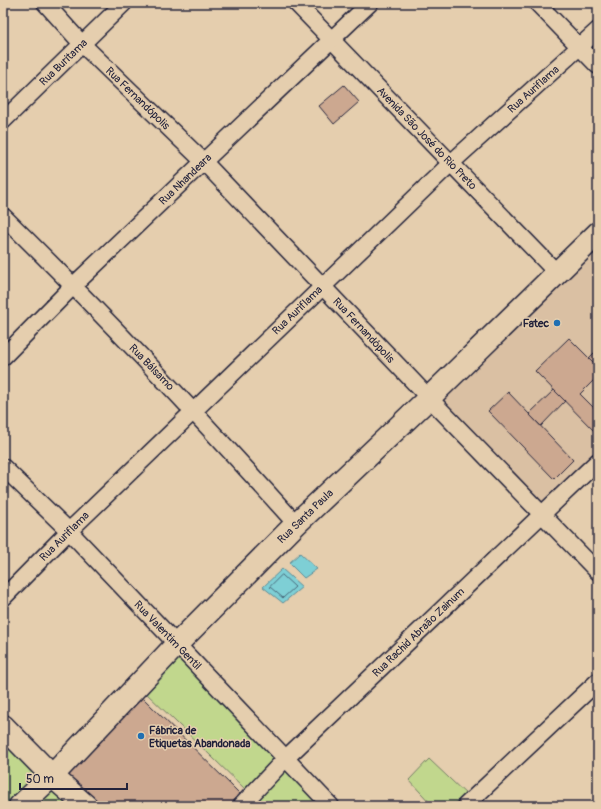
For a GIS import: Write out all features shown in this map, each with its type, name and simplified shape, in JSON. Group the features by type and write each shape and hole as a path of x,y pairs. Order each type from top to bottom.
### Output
{"street":[{"name":"Rua Fernandópolis","path":"45,3 82,44 203,161 429,398 598,572"},
{"name":"Rua Buritama","path":"3,121 124,3"},
{"name":"Avenida São José do Rio Preto","path":"296,3 332,38 557,273"},
{"name":"Rua Nhandeara","path":"3,357 74,285 370,3"},
{"path":"537,3 598,66"},
{"name":"Rua Auriflama","path":"3,598 69,531 451,163 598,30"},
{"name":"Rua Bálsamo","path":"3,216 74,285 194,410 296,524"},
{"name":"Rua Santa Paula","path":"20,806 52,776 177,644 296,524 429,398 598,233"},
{"name":"Rua Rachid Abraão Zainum","path":"241,806 286,758 598,461"},
{"name":"Rua Valentim Gentil","path":"3,467 69,531 331,806"},
{"path":"465,806 598,681"},
{"path":"3,726 52,776 86,806"}],"shaded area":[{"name":"Fatec","path":"598,246 598,454 542,509 433,399"}],"green space":[{"path":"176,655 279,758 246,790 143,690"},
{"path":"3,739 40,774 6,806 3,806"},
{"path":"429,759 469,797 460,806 433,806 409,780"},
{"path":"285,764 319,797 311,806 258,806 252,800"},
{"path":"54,784 79,806 31,806"}],"water":[{"path":"300,553 317,569 304,578 289,563"},
{"path":"282,569 302,587 283,603 263,587"}],"building":[{"path":"344,85 359,102 334,124 319,106"},
{"path":"569,338 598,367 598,376 580,394 598,412 598,435 535,371"},
{"path":"598,349 598,365 597,366 589,358"},
{"path":"554,390 565,401 541,426 529,414"},
{"path":"508,392 573,460 554,479 488,411"},
{"name":"Fábrica de Etiquetas Abandonada","path":"140,695 241,795 231,806 97,806 62,777"}],"place":[{"name":"Fatec","path":"557,323"},
{"name":"Fábrica de Etiquetas Abandonada","path":"141,736"}]}
